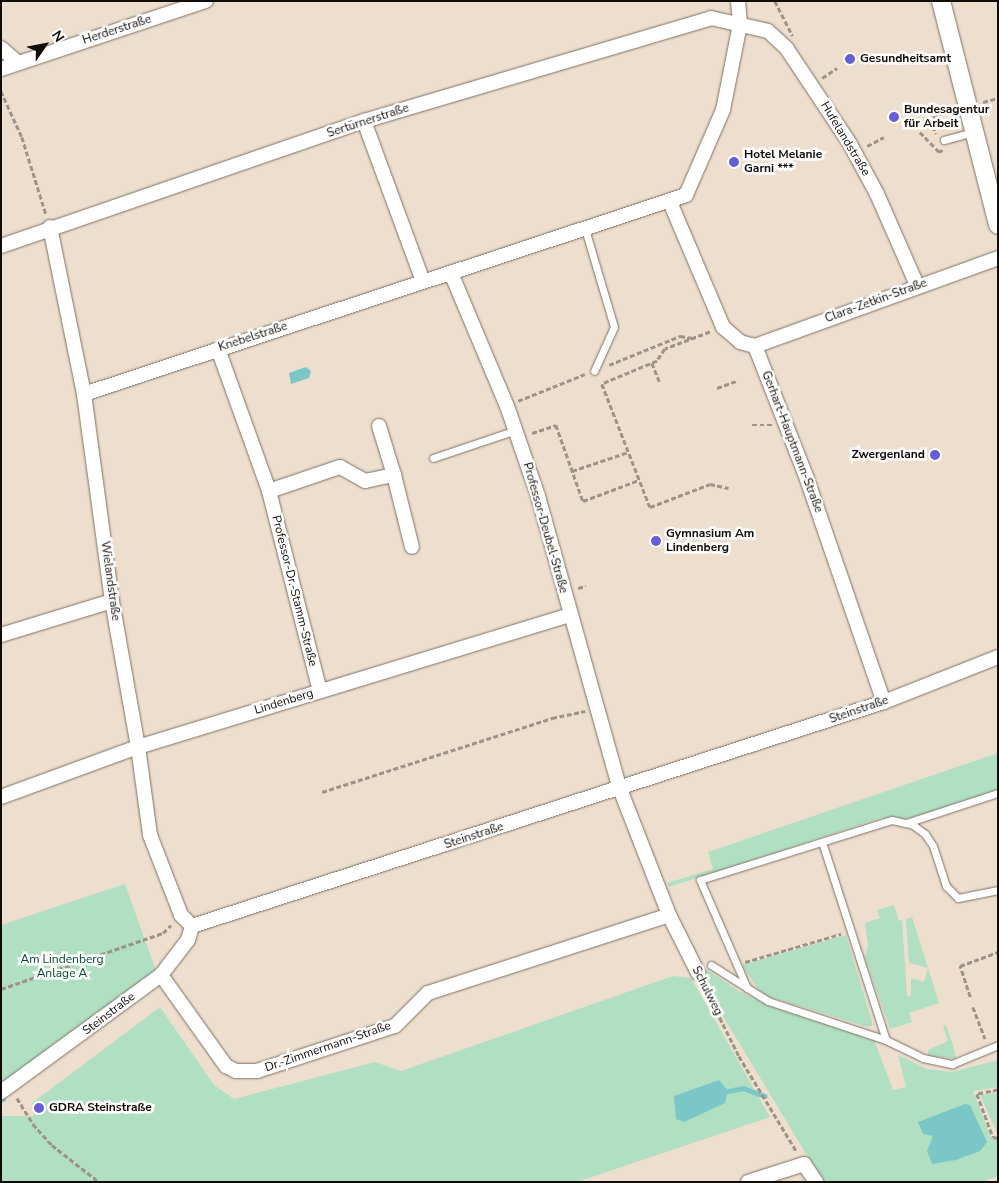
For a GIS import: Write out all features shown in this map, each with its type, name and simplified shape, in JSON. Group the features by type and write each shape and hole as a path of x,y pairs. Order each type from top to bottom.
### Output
{"street":[{"name":"Herderstraße","path":"1,69 206,1"},
{"name":"Knebelstraße","path":"84,394 424,281 670,202 686,195 724,110 740,24 738,1"},
{"path":"944,2 974,101 975,132 998,225"},
{"name":"Sertürnerstraße","path":"1,246 50,227 364,121 711,18 740,24"},
{"name":"Hufelandstraße","path":"740,24 768,31 787,49 812,84 855,153 877,194 917,285"},
{"path":"1,48 18,62"},
{"path":"364,121 424,281"},
{"path":"670,202 723,327 740,342 755,346"},
{"name":"Wielandstraße","path":"50,227 84,394 112,601 138,747 150,835 181,915 192,926"},
{"name":"Clara-Zetkin-Straße","path":"755,346 917,285 998,258"},
{"name":"Professor-Deubel-Straße","path":"451,273 516,430 538,496 569,615 620,789"},
{"name":"Gerhart-Hauptmann-Straße","path":"755,346 786,425 884,702"},
{"name":"Professor-Dr.-Stamm-Straße","path":"218,349 268,491 320,691"},
{"path":"379,426 394,475 412,547"},
{"path":"268,491 340,467 365,480 394,475"},
{"path":"1,634 112,601"},
{"name":"Lindenberg","path":"1,797 138,747 569,615"},
{"name":"Steinstraße","path":"6,1090 161,974 188,940 192,926 884,702 998,657"},
{"name":"Schulweg","path":"620,789 669,915 698,973"},
{"name":"Dr.-Zimmermann-Straße","path":"161,974 226,1066 236,1072 257,1071 395,1026 428,994 669,915"},
{"path":"748,1182 804,1164 816,1182"}],"lane":[{"path":"944,140 975,132"},
{"path":"585,229 614,327 594,370"},
{"path":"433,458 516,430"},
{"path":"906,823 998,792"},
{"path":"747,988 700,880 892,820 906,823 925,834 933,846 946,886 958,898 998,890"},
{"path":"822,842 849,931 886,1040"},
{"path":"710,965 768,1001 886,1040 923,1058 952,1064 998,1045"}],"path":[{"path":"775,1 794,34 787,49"},
{"path":"812,84 837,68"},
{"path":"1,91 22,137 50,227"},
{"path":"920,125 974,101 998,98"},
{"path":"855,153 884,137"},
{"path":"723,327 665,349 652,363 602,384 650,507 710,484 729,488"},
{"path":"652,363 660,383"},
{"path":"716,388 736,381"},
{"path":"752,424 786,425"},
{"path":"536,432 556,425 583,501 639,480"},
{"path":"572,471 628,452"},
{"path":"322,792 552,718 596,708"},
{"path":"1,989 163,933 181,915"},
{"path":"736,964 849,931"},
{"path":"970,996 960,966 998,952"},
{"name":"Schulweg","path":"698,973 739,1056 804,1164"},
{"path":"974,1007 988,1050"},
{"path":"6,1090 52,1146 99,1182"},
{"path":"998,1090 977,1094 992,1137 998,1138"}],"green space":[{"path":"998,753 998,790 915,819 881,818 669,887 667,883 713,869 708,852"},
{"name":"Am Lindenberg Anlage A","path":"125,884 156,971 1,1086 1,925"},
{"path":"894,905 899,921 902,920 907,996 911,996 911,978 924,982 928,968 909,963 906,919 912,917 939,1003 909,1013 912,1022 890,1029 865,958 868,945 865,923 880,918 877,910"},
{"path":"846,935 873,1025 867,1027 770,997 758,989 742,965"},
{"path":"700,965 740,992 762,1002 874,1040 893,1090 906,1087 898,1055 927,1069 952,1072 998,1060 998,1087 973,1091 991,1138 998,1140 998,1176 982,1182 823,1182 724,1018"},
{"path":"673,976 691,978 770,1117 577,1182 1,1182 1,1116 34,1116 32,1103 160,1007 214,1085 234,1099 375,1062 401,1071"},
{"path":"946,1025 956,1059 928,1056 928,1050 948,1041 943,1026"},
{"path":"998,1093 998,1135 980,1095"}],"water":[{"path":"306,367 311,371 309,378 291,384 289,373"},
{"path":"719,1080 728,1091 725,1103 684,1122 676,1119 674,1096"},
{"path":"965,1104 970,1105 987,1142 980,1151 956,1160 932,1164 927,1151 933,1136 923,1134 918,1122"}],"waterway":[{"path":"728,1091 743,1088 765,1096"}],"place":[{"name":"Gesundheitsamt","path":"850,59"},
{"name":"Bundesagentur für Arbeit","path":"894,117"},
{"name":"Hotel Melanie Garni ***","path":"734,162"},
{"name":"Zwergenland","path":"935,455"},
{"name":"Gymnasium Am Lindenberg","path":"656,541"},
{"name":"GDRA Steinstraße","path":"39,1108"}]}
